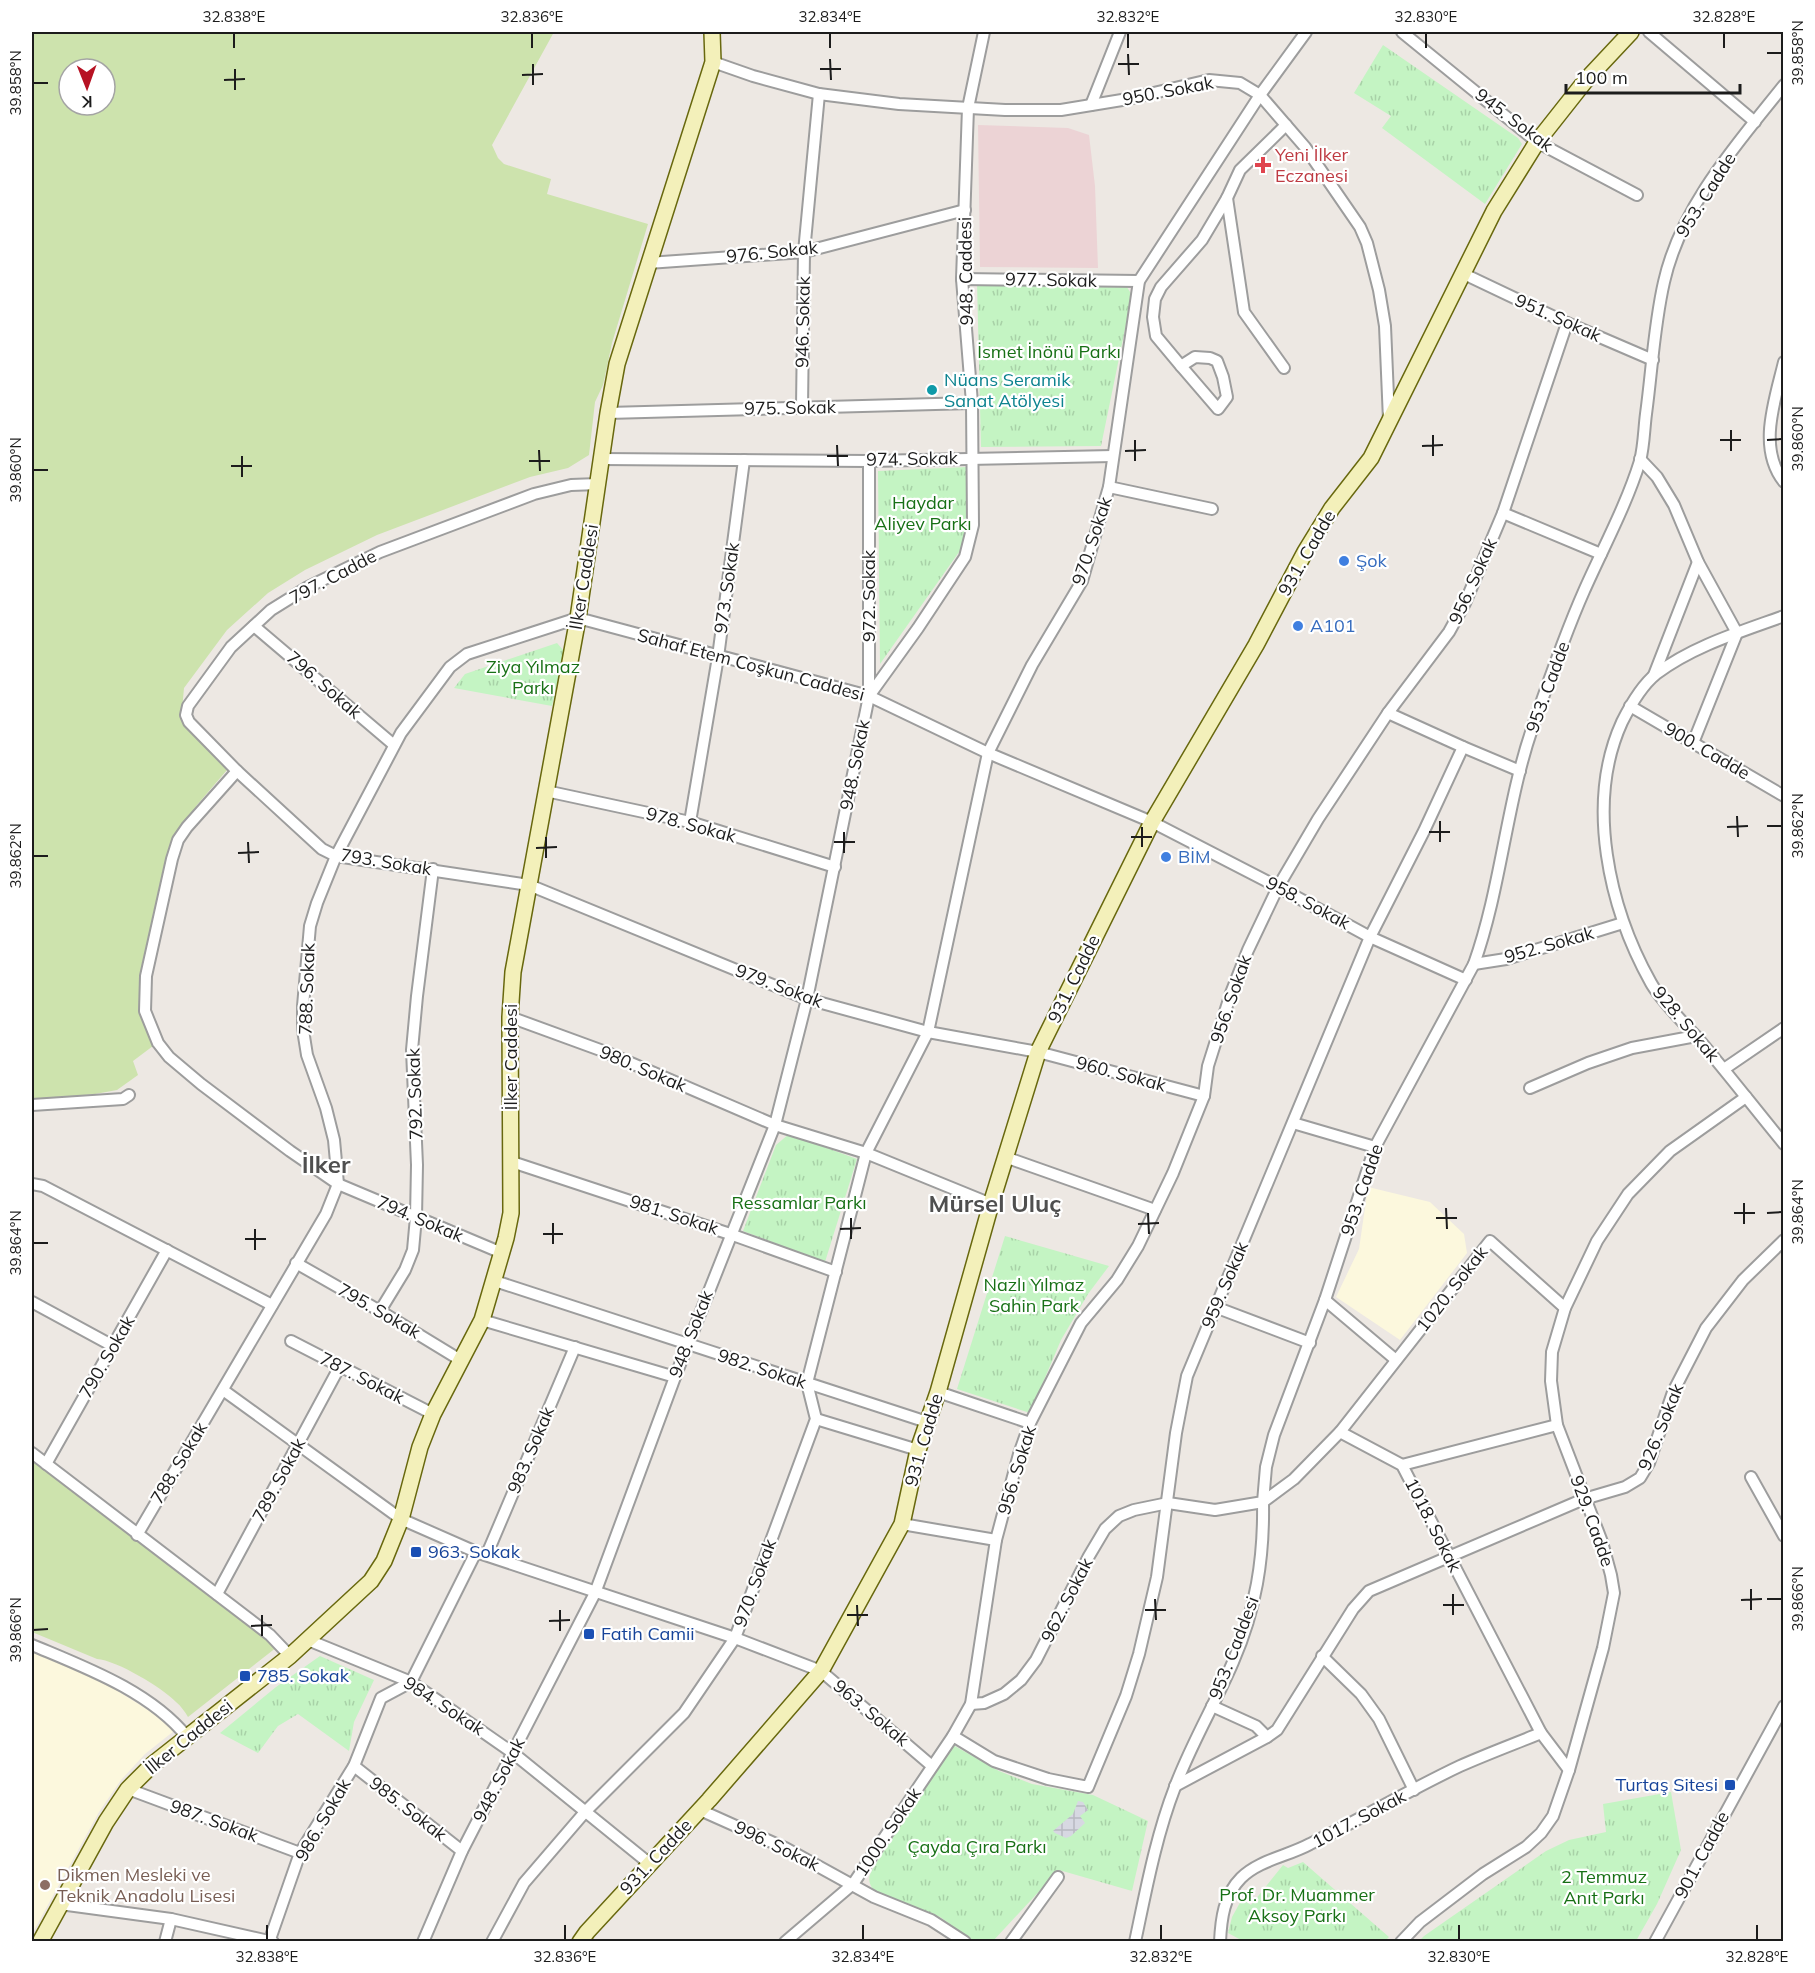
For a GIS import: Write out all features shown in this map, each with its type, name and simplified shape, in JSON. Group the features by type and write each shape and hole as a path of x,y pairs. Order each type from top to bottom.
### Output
{"main road":[{"name":"İlker Caddesi","path":"40,1941 106,1822 128,1789 153,1764 290,1656 371,1581 384,1561 401,1519 420,1447 433,1414 482,1320 495,1281 511,1213 510,1017 513,972 578,618 608,413 617,364 713,62 712,32"},
{"name":"931. Cadde","path":"580,1941 700,1810 821,1671 902,1524 918,1450 938,1392 991,1204 1038,1052 1152,822 1256,645 1305,552 1332,508 1371,458 1494,211 1538,142 1586,80 1627,33"}],"street":[{"name":"948. Caddesi","path":"869,696 965,557 974,525 972,403 963,279 964,210 968,108 984,32"},
{"path":"1091,105 1120,32"},
{"name":"970. Sokak","path":"866,1153 928,1032 988,753 1032,664 1082,581 1109,487 1139,281 1260,95 1306,32"},
{"name":"945. Sokak","path":"1401,32 1538,142 1636,195"},
{"path":"1649,32 1755,122"},
{"name":"950. Sokak","path":"713,62 753,76 819,94 899,104 968,108 1061,110 1128,99 1209,80 1240,83 1260,95 1305,147 1360,227 1367,243 1379,290 1385,326 1389,423"},
{"name":"953. Cadde","path":"1263,1502 1266,1467 1274,1436 1310,1343 1375,1147 1466,980 1484,935 1520,771 1531,733 1554,664 1618,519 1640,459 1664,282 1674,248 1717,171 1784,85"},
{"name":"946. Sokak","path":"802,407 804,252 819,94"},
{"path":"1181,366 1196,357 1217,361 1227,397 1218,409 1203,392 1181,366 1156,336 1153,317 1155,299 1161,287 1202,240 1227,198 1240,170 1286,126"},
{"path":"1227,198 1244,312 1284,368"},
{"name":"976. Sokak","path":"648,263 804,252 964,210"},
{"name":"951. Sokak","path":"1464,274 1567,323 1653,360"},
{"name":"977. Sokak","path":"963,279 1139,281"},
{"name":"956. Sokak","path":"953,1736 970,1704 996,1540 1019,1454 1030,1423 1081,1323 1117,1280 1138,1245 1173,1173 1204,1096 1208,1066 1231,993 1248,950 1278,887 1318,819 1388,713 1449,632 1465,603 1503,513 1567,323"},
{"path":"1784,362 1770,424 1770,452 1777,474 1784,482"},
{"name":"975. Sokak","path":"608,413 972,403"},
{"name":"974. Sokak","path":"602,459 868,461 1113,456"},
{"path":"1640,459 1657,477 1674,505 1698,562 1737,633 1693,742"},
{"name":"973. Sokak","path":"690,822 718,657 744,460"},
{"name":"972. Sokak","path":"868,461 869,696"},
{"name":"797. Cadde","path":"237,771 195,730 186,715 188,706 231,647 271,610 308,587 380,552 534,494 571,485 598,484"},
{"path":"1109,487 1212,509"},
{"path":"1503,513 1601,554"},
{"path":"1654,676 1698,562"},
{"name":"928. Sokak","path":"1784,616 1684,656 1654,676 1630,706 1612,745 1602,817 1611,877 1623,922 1652,985 1784,1144"},
{"name":"Sahaf Etem Coşkun Caddesi","path":"578,618 869,696 988,753 1152,822"},
{"name":"788. Sokak","path":"137,1535 326,1214 338,1184 334,1140 326,1108 307,1055 303,1030 310,926 336,856 394,745 450,667 467,654 578,618"},
{"name":"796. Sokak","path":"254,626 394,745"},
{"name":"948. Sokak","path":"423,1941 462,1851 595,1593 687,1345 775,1125 807,999 869,696"},
{"name":"900. Cadde","path":"1630,706 1784,795"},
{"path":"1388,713 1520,771"},
{"name":"959. Sokak","path":"953,1736 994,1761 1048,1779 1088,1787 1126,1696 1158,1577 1181,1400 1187,1376 1370,937 1424,831 1462,747"},
{"name":"793. Sokak","path":"237,771 322,849 336,856 530,885"},
{"name":"794. Sokak","path":"237,771 178,840 146,976 145,1011 158,1043 169,1057 290,1151 338,1184 502,1253"},
{"name":"978. Sokak","path":"546,791 690,822 835,867"},
{"name":"958. Sokak","path":"1152,822 1370,937 1466,980"},
{"name":"792. Sokak","path":"380,1311 405,1270 413,1250 416,1217 416,1109 412,1050 433,869"},
{"name":"979. Sokak","path":"530,885 807,999 928,1032 1038,1052"},
{"name":"952. Sokak","path":"1474,964 1506,959 1623,922"},
{"name":"980. Sokak","path":"510,1017 603,1052 775,1125 866,1153"},
{"path":"1724,1069 1784,1028"},
{"path":"1530,1088 1588,1063 1632,1048 1696,1036"},
{"name":"960. Sokak","path":"1038,1052 1204,1096"},
{"path":"32,1105 123,1099 129,1095"},
{"name":"929. Cadde","path":"1401,1941 1429,1915 1483,1874 1526,1847 1541,1833 1553,1816 1569,1770 1603,1648 1614,1593 1602,1542 1557,1425 1551,1381 1552,1352 1565,1308 1597,1241 1628,1194 1670,1151 1746,1097"},
{"path":"1293,1123 1375,1147"},
{"path":"918,1450 816,1419 807,1383 866,1153 991,1204"},
{"path":"1005,1157 1155,1210"},
{"name":"981. Sokak","path":"512,1162 730,1234 836,1272"},
{"path":"32,1184 43,1186 272,1305"},
{"name":"926. Sokak","path":"1175,1786 1277,1730 1353,1609 1369,1591 1584,1499 1625,1487 1640,1478 1649,1463 1673,1392 1706,1328 1743,1280 1784,1240"},
{"name":"1020. Sokak","path":"1396,1360 1490,1241 1565,1308"},
{"name":"790. Sokak","path":"46,1464 167,1250"},
{"name":"795. Sokak","path":"296,1263 462,1361"},
{"name":"982. Sokak","path":"495,1281 927,1422"},
{"path":"1168,1503 1215,1510 1263,1502 1294,1479 1340,1432 1396,1360 1325,1300"},
{"path":"32,1302 112,1346"},
{"path":"1215,1307 1310,1343"},
{"path":"482,1320 675,1377"},
{"name":"787. Sokak","path":"291,1341 433,1414"},
{"name":"983. Sokak","path":"411,1682 481,1553 575,1347"},
{"name":"789. Sokak","path":"217,1594 340,1366"},
{"name":"963. Sokak","path":"223,1390 401,1519 481,1553 735,1638 821,1671 932,1766"},
{"path":"938,1392 1030,1423"},
{"name":"970. Sokak","path":"492,1941 524,1883 585,1812 684,1713 735,1638 816,1419"},
{"path":"1402,1466 1557,1425"},
{"name":"1018. Sokak","path":"1340,1432 1402,1466 1541,1733 1569,1770"},
{"path":"32,1453 270,1635 290,1656"},
{"path":"1751,1477 1784,1536"},
{"name":"953. Caddesi","path":"1134,1941 1175,1786 1234,1660 1254,1602 1264,1541 1263,1502"},
{"name":"962. Sokak","path":"970,1704 984,1703 1004,1694 1021,1680 1036,1660 1105,1529 1119,1516 1134,1510 1168,1503"},
{"path":"902,1524 996,1540"},
{"name":"984. Sokak","path":"308,1640 411,1682 513,1753 650,1864"},
{"path":"32,1645 112,1681 174,1720 187,1737"},
{"path":"1322,1656 1361,1694 1379,1719 1414,1790"},
{"name":"986. Sokak","path":"271,1941 300,1852 354,1766 381,1698 411,1682"},
{"path":"1212,1706 1256,1726 1267,1737"},
{"name":"901. Cadde","path":"1655,1941 1784,1706"},
{"name":"1017. Sokak","path":"1220,1941 1224,1908 1235,1886 1251,1870 1298,1851 1460,1766 1541,1733"},
{"name":"1000. Sokak","path":"785,1941 854,1884 953,1736"},
{"name":"985. Sokak","path":"354,1766 462,1851"},
{"name":"987. Sokak","path":"128,1789 300,1852"},
{"name":"996. Sokak","path":"700,1810 785,1848 874,1897 931,1920 965,1941"},
{"path":"1011,1941 1058,1877"},
{"path":"60,1905 171,1919 271,1941"},
{"path":"165,1941 171,1919"}],"shaded area":[{"path":"978,125 1068,128 1089,135 1095,186 1098,268 980,267"},
{"path":"1368,1187 1430,1202 1464,1234 1467,1253 1400,1340 1336,1297 1359,1249"},
{"path":"32,1649 100,1680 172,1725 174,1731 145,1754 121,1780 99,1812 32,1934"},
{"path":"1078,1801 1083,1802 1088,1810 1080,1816 1085,1823 1066,1838 1055,1833 1053,1831 1073,1814"}],"green space":[{"path":"32,32 554,32 492,145 498,158 504,164 551,179 547,194 648,224 612,343 603,385 595,402 589,455 568,468 530,477 377,535 305,570 268,593 227,630 184,688 182,710 188,724 233,763 197,805 174,840 142,975 153,1046 133,1061 138,1075 117,1090 32,1100"},
{"path":"1383,45 1518,138 1522,144 1485,204 1382,128 1391,116 1354,93"},
{"name":"İsmet İnönü Parkı","path":"1123,281 1132,295 1101,446 981,447 977,282"},
{"name":"Haydar Aliyev Parkı","path":"967,467 967,520 964,545 880,664 878,471"},
{"name":"Ziya Yılmaz Parkı","path":"557,643 564,651 552,706 454,688 465,674"},
{"name":"Ressamlar Parkı","path":"789,1134 857,1159 825,1262 743,1231 776,1145"},
{"name":"Nazlı Yılmaz Sahin Park","path":"1005,1236 1109,1266 1088,1294 1061,1340 1030,1413 957,1389"},
{"path":"32,1457 220,1600 277,1647 188,1717 170,1696 139,1676 116,1664 97,1659 32,1632"},
{"path":"320,1656 374,1680 354,1722 349,1751 298,1714 278,1726 258,1753 220,1733 276,1687"},
{"name":"Çayda Çıra Parkı","path":"953,1745 999,1771 1032,1784 1093,1795 1148,1821 1132,1891 1059,1870 993,1941 973,1941 940,1917 876,1893 869,1880 873,1869"},
{"name":"2 Temmuz Anıt Parkı","path":"1671,1792 1681,1850 1657,1904 1636,1941 1419,1941 1546,1851 1569,1840 1606,1832 1603,1804"},
{"name":"Prof. Dr. Muammer Aksoy Parkı","path":"1303,1862 1389,1937 1385,1941 1243,1941 1228,1933 1232,1917 1242,1899 1251,1905 1283,1865 1288,1868"}],"place":[{"name":"Yeni İlker Eczanesi","path":"1263,165"},
{"name":"Nüans Seramik Sanat Atölyesi","path":"932,390"},
{"name":"Şok","path":"1344,561"},
{"name":"A101","path":"1298,626"},
{"name":"BİM","path":"1166,857"},
{"name":"963. Sokak","path":"416,1552"},
{"name":"Fatih Camii","path":"589,1634"},
{"name":"785. Sokak","path":"245,1676"},
{"name":"Turtaş Sitesi","path":"1730,1785"},
{"name":"Dikmen Mesleki ve Teknik Anadolu Lisesi","path":"45,1885"}],"district":[{"name":"İlker","path":"326,1165"},
{"name":"Mürsel Uluç","path":"995,1204"}]}
